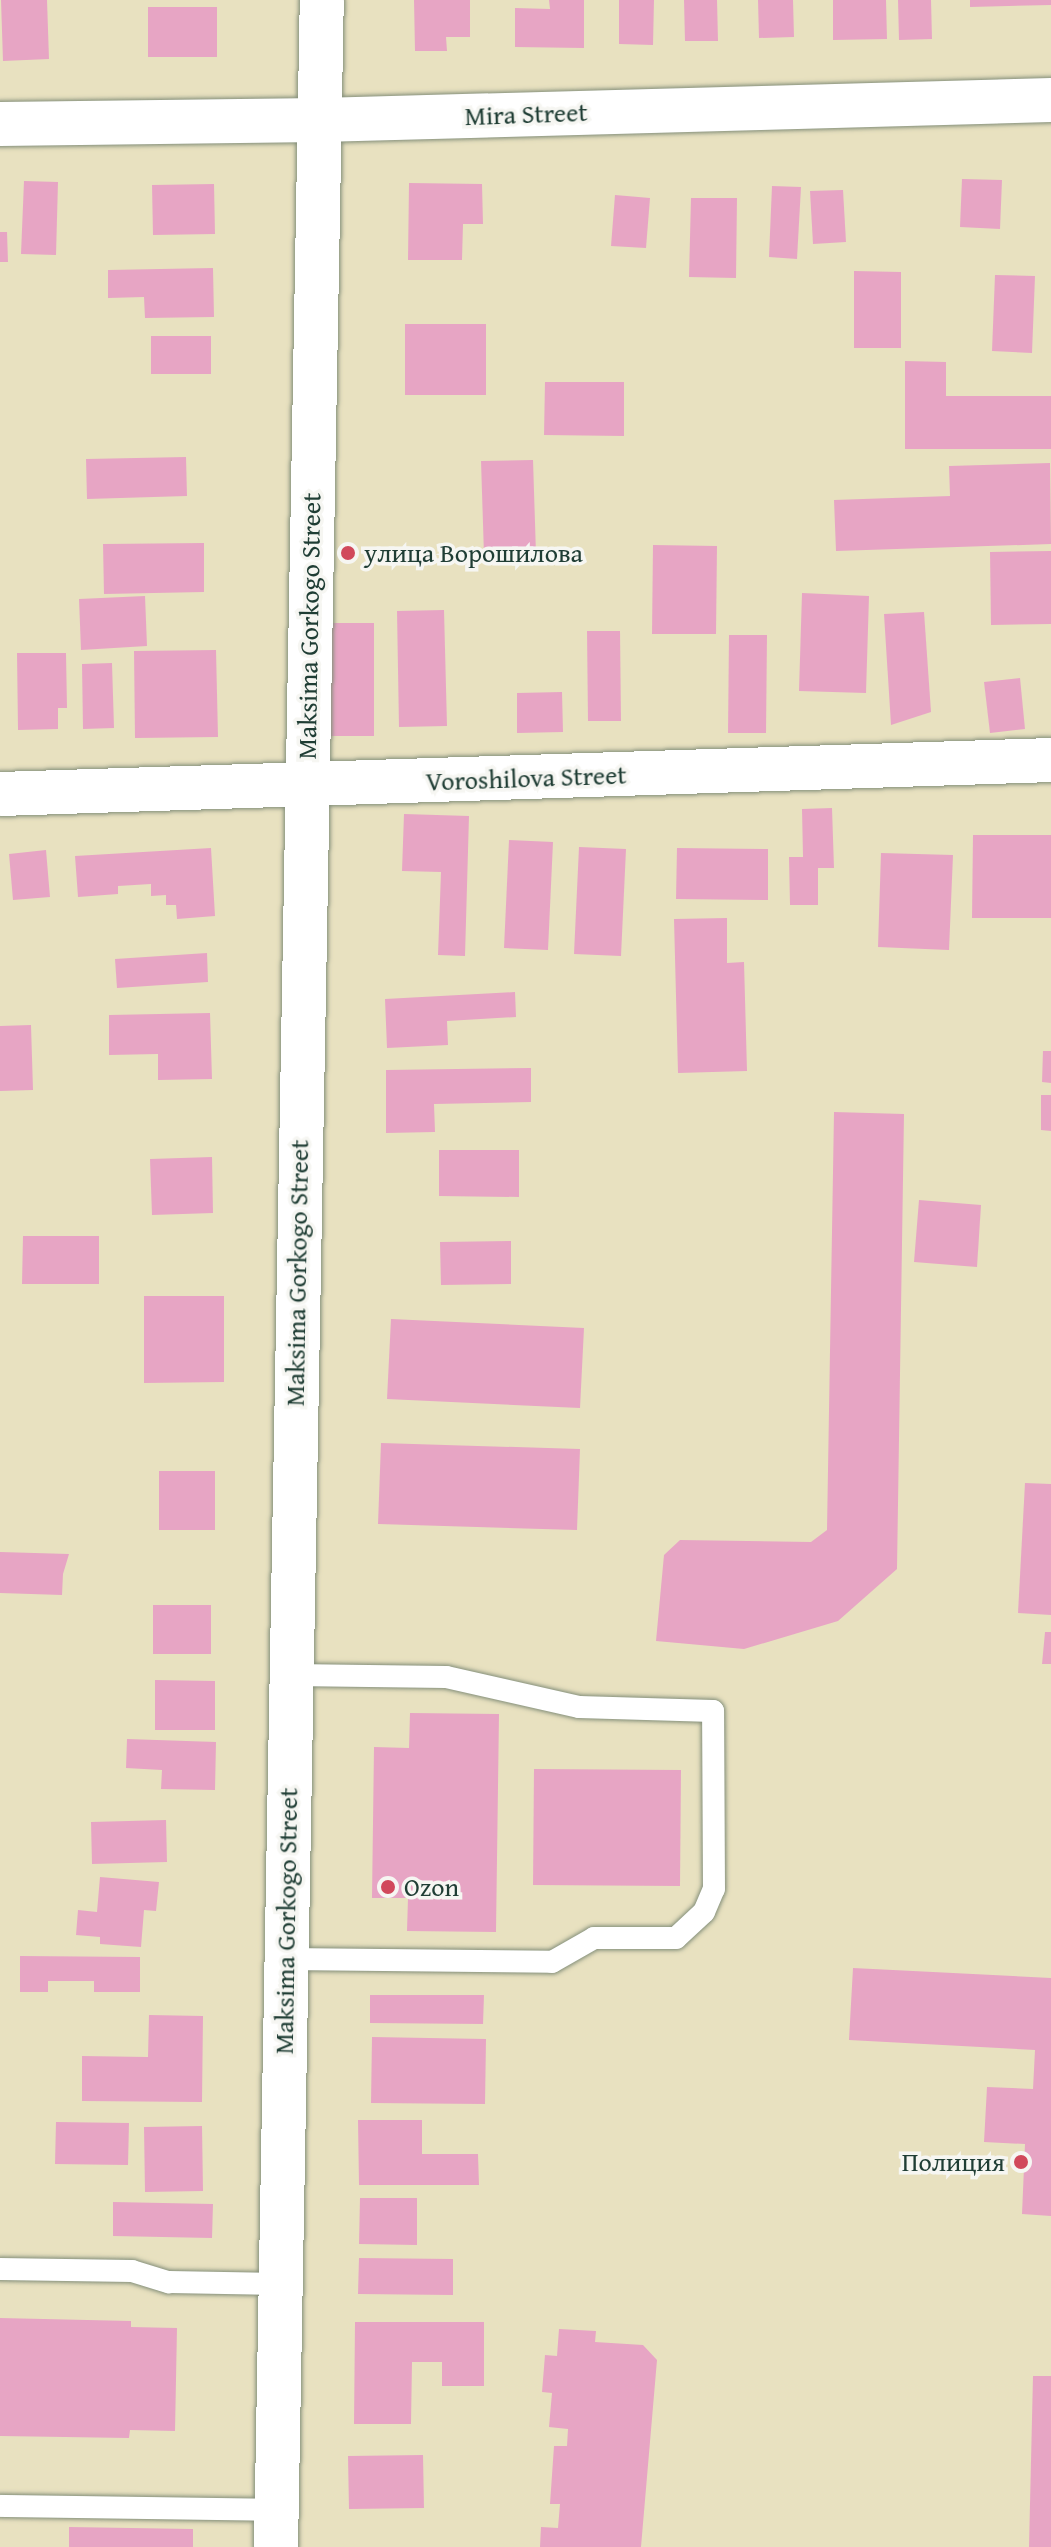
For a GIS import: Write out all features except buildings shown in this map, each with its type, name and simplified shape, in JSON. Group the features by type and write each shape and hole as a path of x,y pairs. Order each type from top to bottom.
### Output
{"main road":[{"name":"Maksima Gorkogo Street","path":"276,2529 322,0"},
{"name":"Mira Street","path":"0,124 320,120 1051,100"},
{"name":"Voroshilova Street","path":"0,794 1051,760"}],"lane":[{"path":"286,1959 552,1962 594,1938 676,1938 704,1912 714,1889 713,1711 579,1707 446,1677 291,1675"},
{"path":"0,2269 132,2271 169,2282 280,2284"},
{"path":"0,2506 276,2529"}],"place":[{"name":"улица Ворошилова","path":"348,553"},
{"name":"Ozon","path":"388,1887"},
{"name":"Полиция","path":"1021,2162"}]}
